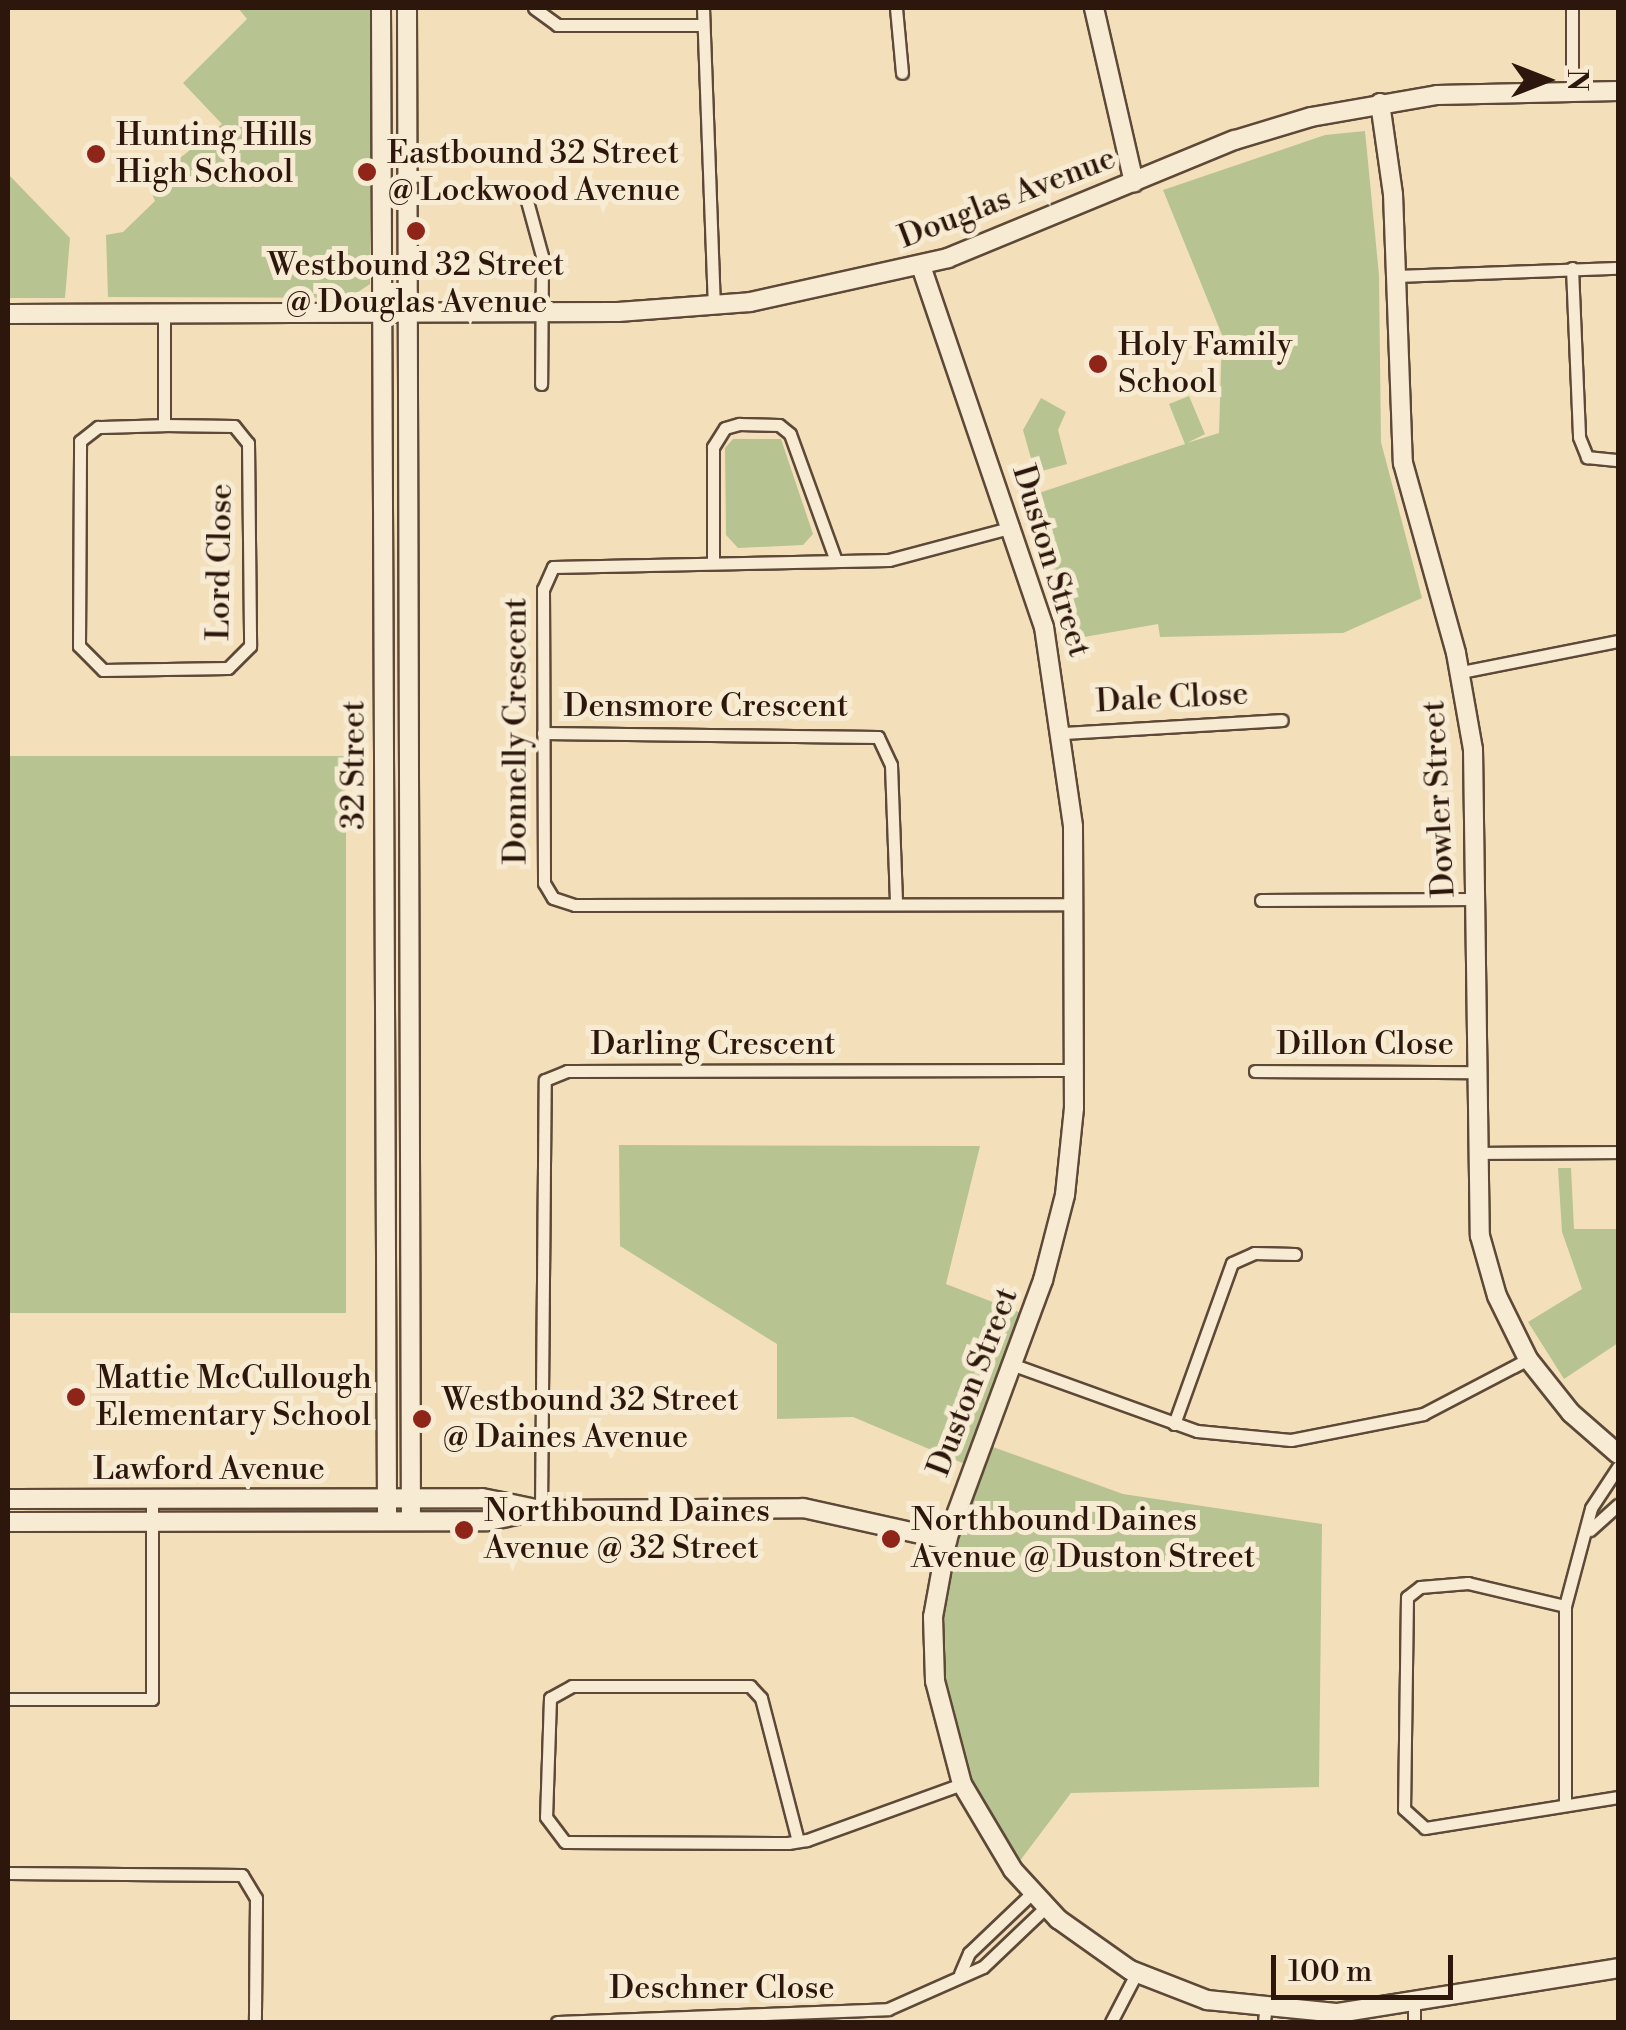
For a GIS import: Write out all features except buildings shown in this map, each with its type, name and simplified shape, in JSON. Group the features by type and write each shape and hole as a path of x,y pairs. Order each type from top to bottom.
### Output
{"street":[{"name":"32 Street","path":"381,8 386,1521"},
{"name":"32 Street","path":"407,8 410,1521"},
{"path":"534,8 557,25 703,25"},
{"path":"703,8 714,306"},
{"path":"896,8 902,73"},
{"path":"1094,8 1134,182"},
{"path":"1572,8 1572,91"},
{"name":"Douglas Avenue","path":"8,314 408,314 714,306 920,266 1235,140 1380,103 1618,91"},
{"name":"Dowler Street","path":"1380,103 1395,276 1402,463 1461,672 1474,768 1475,1153 1487,1266 1528,1358 1571,1413 1618,1454"},
{"path":"527,201 540,238 541,384"},
{"name":"Duston Street","path":"920,266 1013,527 1065,733 1074,904 1074,1070 1063,1206 947,1540 933,1617 935,1681 962,1784 1046,1908 1136,1974 1265,2017 1322,2014 1618,1968"},
{"path":"1572,268 1579,438 1594,460 1618,460"},
{"path":"1395,276 1618,268"},
{"path":"164,314 164,425"},
{"path":"713,560 713,447 725,428 739,424 779,425 790,434 836,561"},
{"name":"Lord Close","path":"164,425 234,426 248,443 250,646 228,668 103,670 78,646 80,441 98,426 164,425"},
{"name":"Donnelly Crescent","path":"1013,527 926,555 836,561 713,560 553,567 543,589 543,876 558,901 1074,904"},
{"path":"1461,672 1618,640"},
{"name":"Dale Close","path":"1065,733 1282,720"},
{"name":"Densmore Crescent","path":"543,733 878,738 891,765 896,904"},
{"path":"1261,900 1474,899"},
{"name":"Darling Crescent","path":"541,1510 544,1080 566,1071 1074,1070"},
{"name":"Dillon Close","path":"1255,1071 1475,1072"},
{"path":"1475,1153 1618,1152"},
{"path":"1174,1424 1232,1263 1254,1253 1295,1254"},
{"path":"1011,1364 1174,1424 1261,1440 1348,1434 1423,1414 1528,1358"},
{"path":"1565,1804 1565,1606 1590,1530 1591,1508 1618,1467"},
{"name":"Lawford Avenue","path":"8,1499 491,1498 541,1510"},
{"path":"8,1700 152,1699 152,1499"},
{"path":"1590,1530 1618,1506"},
{"path":"541,1510 822,1509 947,1540"},
{"name":"Lawford Avenue","path":"8,1522 488,1521 541,1510"},
{"path":"1565,1606 1450,1583 1413,1591 1402,1613 1409,1821 1425,1828 1618,1797"},
{"path":"798,1841 761,1698 750,1686 572,1686 550,1698 546,1817 559,1840 798,1841 962,1784"},
{"path":"8,1874 248,1879 256,1898 255,2022"},
{"name":"Deschner Close","path":"960,1974 969,1953 1032,1892"},
{"name":"Deschner Close","path":"557,2022 570,2016 889,2016 960,1974 982,1967 1046,1908"},
{"path":"1111,2022 1136,1974"},
{"path":"1414,2001 1414,2022"}],"green space":[{"path":"238,8 372,8 370,284 349,298 108,297 106,235 123,232 155,201 148,184 222,124 183,83 247,19"},
{"path":"1365,131 1379,275 1381,442 1422,598 1343,633 1160,637 1158,624 1073,639 1033,495 1185,444 1169,404 1189,396 1205,434 1187,443 1219,433 1222,335 1163,190 1325,135"},
{"path":"8,174 70,238 65,298 8,298"},
{"path":"1041,398 1066,412 1058,430 1067,464 1035,473 1023,430"},
{"path":"733,439 781,439 813,534 803,545 738,548 726,535 725,448"},
{"path":"8,756 346,756 346,1313 8,1313"},
{"path":"619,1145 980,1146 946,1284 1029,1316 982,1443 1123,1494 1322,1524 1319,1787 1071,1793 1013,1870 952,1758 933,1617 972,1467 853,1417 777,1419 777,1344 620,1246"},
{"path":"1558,1168 1571,1168 1574,1229 1618,1229 1618,1343 1564,1379 1528,1322 1582,1289 1562,1232"}],"place":[{"name":"Hunting Hills High School","path":"96,154"},
{"name":"Eastbound 32 Street @ Lockwood Avenue","path":"367,172"},
{"name":"Westbound 32 Street @ Douglas Avenue","path":"416,231"},
{"name":"Holy Family School","path":"1098,364"},
{"name":"Mattie McCullough Elementary School","path":"76,1397"},
{"name":"Westbound 32 Street @ Daines Avenue","path":"422,1419"},
{"name":"Northbound Daines Avenue @ 32 Street","path":"464,1530"},
{"name":"Northbound Daines Avenue @ Duston Street","path":"891,1539"}]}
